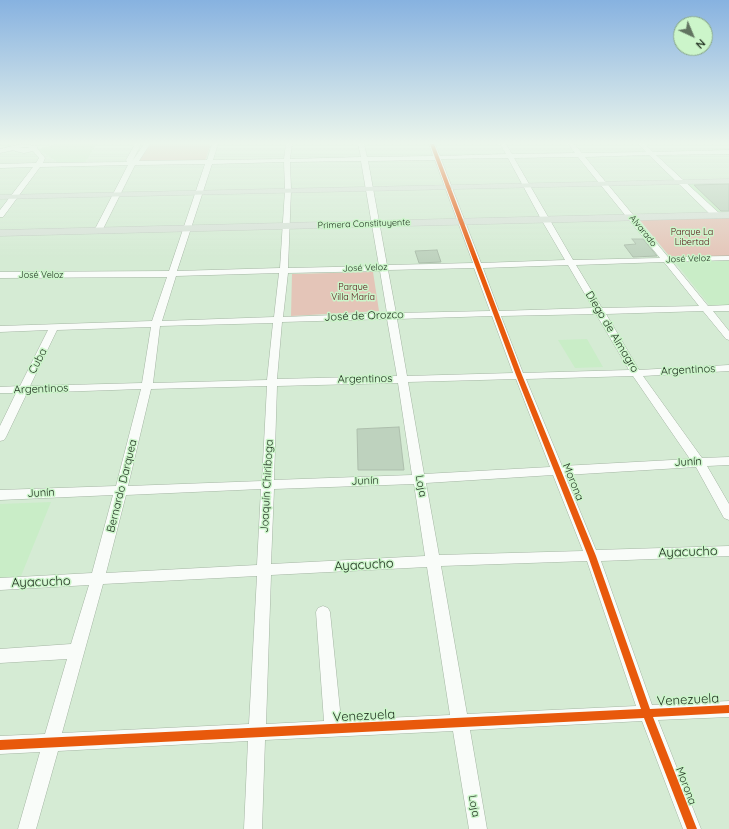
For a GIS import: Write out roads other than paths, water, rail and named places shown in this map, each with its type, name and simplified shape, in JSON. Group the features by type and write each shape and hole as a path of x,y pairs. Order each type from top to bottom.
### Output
{"main road":[{"path":"0,197 628,183"},
{"name":"Primera Constituyente","path":"0,233 99,229 729,215"}],"street":[{"path":"0,215 25,183"},
{"path":"99,229 122,183"},
{"name":"Bernardo Darquea","path":"27,829 98,580 121,490 147,385 156,324 203,183"},
{"name":"Joaquín Chiriboga","path":"253,829 272,381 284,270 288,183"},
{"name":"Loja","path":"369,183 478,829"},
{"name":"Morona","path":"447,183 519,375 592,556 647,713 692,829"},
{"name":"Alvarado","path":"604,183 729,337"},
{"path":"681,183 716,216"},
{"name":"Diego de Almagro","path":"526,185 636,373 698,462 729,515"},
{"name":"José Veloz","path":"0,275 173,274 729,258"},
{"name":"José de Orozco","path":"0,329 278,319 729,308"},
{"name":"Cuba","path":"0,437 54,327"},
{"name":"Argentinos","path":"0,390 272,381 636,373 729,368"},
{"name":"Junín","path":"0,495 419,479 729,461"},
{"name":"Ayacucho","path":"0,584 98,580 433,561 729,551"},
{"path":"323,612 333,728"},
{"path":"0,656 77,651"},
{"name":"Venezuela","path":"0,745 729,709"}],"park label":[{"name":"Parque La Libertad","path":"692,238"},
{"name":"Parque Villa María","path":"353,292"}]}
